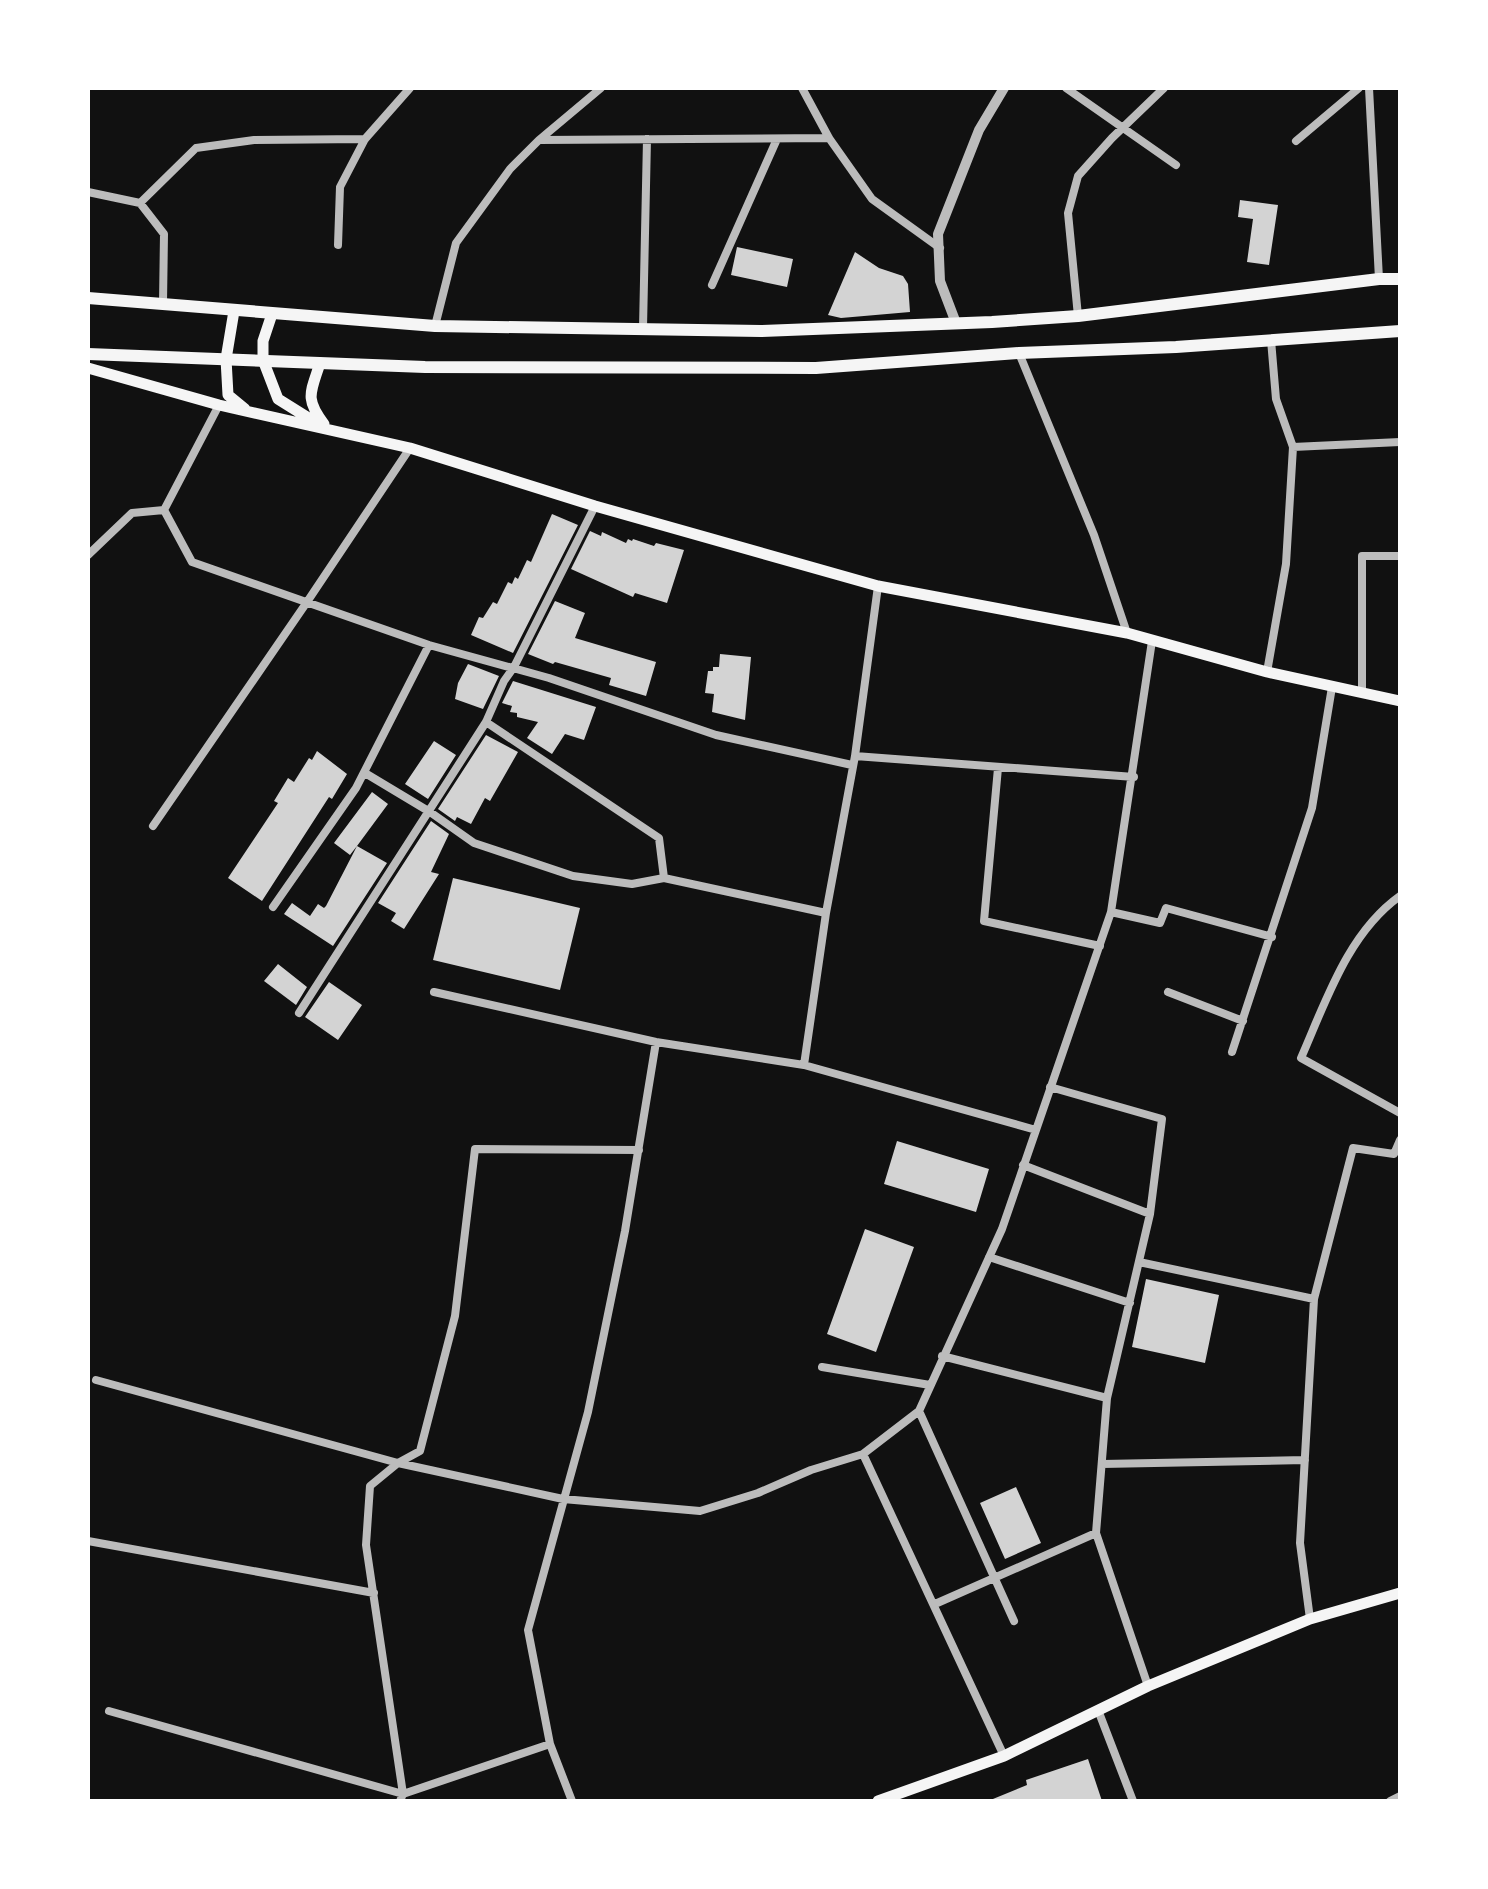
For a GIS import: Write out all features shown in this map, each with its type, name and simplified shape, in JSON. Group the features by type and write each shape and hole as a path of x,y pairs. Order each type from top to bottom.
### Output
{"highway":[{"path":"88,298 435,326 761,331 1078,316 1400,279"},
{"path":"88,354 425,367 816,368 1400,331"}],"main road":[{"path":"234,311 226,359 228,395 248,412"},
{"path":"272,314 263,341 263,360 278,399 329,431"},
{"path":"320,363 311,391 311,408 329,431"},
{"path":"88,368 219,405 410,448 595,506 878,586 1127,633 1267,672 1400,701"},
{"path":"878,1801 1004,1756 1148,1686 1310,1619 1400,1593"}],"street":[{"path":"338,245 340,187 365,139 410,88"},
{"path":"435,326 456,243 510,169 601,88"},
{"path":"802,88 829,138 872,199 941,249"},
{"path":"956,323 940,281 938,234 979,130 1004,88"},
{"path":"1066,88 1176,165"},
{"path":"1078,316 1068,213 1078,176 1164,88"},
{"path":"1296,141 1359,88"},
{"path":"1369,88 1379,279"},
{"path":"539,140 829,138"},
{"path":"140,203 196,148 254,140 365,139"},
{"path":"643,328 647,139"},
{"path":"712,285 777,139"},
{"path":"88,192 140,203 164,234 163,303"},
{"path":"1267,672 1286,564 1293,447 1276,399 1271,340"},
{"path":"1019,353 1094,535 1127,633"},
{"path":"164,510 219,405"},
{"path":"1293,447 1400,442"},
{"path":"153,826 410,448"},
{"path":"299,1013 486,722 504,681 514,667 595,506"},
{"path":"88,555 132,513 164,510"},
{"path":"164,510 192,562 429,645 514,667 716,735 853,760 1134,777"},
{"path":"1362,693 1362,556 1400,556"},
{"path":"804,1065 878,586"},
{"path":"96,1380 398,1463 563,1499 700,1511 863,1454 919,1411 1002,1229 1111,912 1134,777 1152,641"},
{"path":"273,907 365,773 429,645"},
{"path":"1232,1052 1312,808 1332,687"},
{"path":"486,722 659,838 664,878"},
{"path":"998,768 984,921 1100,946"},
{"path":"365,773 474,843 573,876 632,884 664,878 826,913"},
{"path":"1400,896 1384,908 1358,938 1301,1058 1400,1113"},
{"path":"1111,912 1160,923 1166,908 1272,937"},
{"path":"434,992 656,1042 804,1065 1036,1130"},
{"path":"1168,992 1243,1021"},
{"path":"572,1801 550,1744 528,1630 588,1412 639,1150 656,1042"},
{"path":"1050,1087 1162,1119 1150,1214 1107,1398 1096,1533 1148,1686"},
{"path":"1310,1619 1300,1543 1314,1299 1353,1148 1394,1154 1400,1140"},
{"path":"401,1798 366,1545 370,1486 398,1463 420,1451 455,1316 475,1149 639,1150"},
{"path":"1023,1165 1150,1214"},
{"path":"989,1257 1130,1303"},
{"path":"1139,1262 1314,1299"},
{"path":"942,1356 1107,1398"},
{"path":"822,1367 930,1385"},
{"path":"919,1411 1014,1621"},
{"path":"863,1454 1004,1756"},
{"path":"1102,1464 1305,1460"},
{"path":"935,1604 1096,1533"},
{"path":"88,1541 374,1593"},
{"path":"1098,1710 1133,1801"},
{"path":"109,1711 401,1798 550,1744"}],"building":[{"path":"1240,200 1278,205 1269,265 1247,262 1253,219 1238,217"},
{"path":"737,247 793,259 787,287 731,275"},
{"path":"855,252 879,268 903,276 908,284 910,312 841,318 828,315"},
{"path":"552,514 578,525 513,653 471,635 479,617 483,618 493,602 497,604 508,582 512,584 515,577 518,579 527,560 531,562"},
{"path":"590,531 601,536 602,532 626,543 628,539 633,539 654,546 656,543 684,550 667,603 635,593 633,597 571,569"},
{"path":"555,601 585,613 575,638 656,662 646,696 609,685 611,678 555,662 553,664 528,654"},
{"path":"720,654 751,657 745,720 712,712 714,694 705,693 708,671 719,667"},
{"path":"468,664 499,676 483,709 455,699 458,683"},
{"path":"513,681 596,707 584,740 565,734 552,754 527,738 538,722 517,717 517,713 510,712 512,706 502,703"},
{"path":"486,735 518,752 490,801 485,798 471,824 457,817 455,821 438,809"},
{"path":"434,741 456,755 428,799 405,784"},
{"path":"317,751 347,774 262,901 228,878 278,803 274,801 288,778 294,782"},
{"path":"372,792 388,804 350,855 334,843"},
{"path":"431,821 449,834 431,872 439,874 404,929 391,921 396,913 378,903"},
{"path":"357,846 387,863 333,946 284,914 292,903 310,916 318,904 324,908"},
{"path":"453,878 580,908 560,990 433,960"},
{"path":"278,964 307,987 296,1005 264,981"},
{"path":"329,982 362,1005 338,1040 305,1017"},
{"path":"897,1141 989,1169 976,1212 884,1184"},
{"path":"865,1229 914,1247 876,1352 827,1334"},
{"path":"1146,1279 1219,1295 1205,1363 1132,1347"},
{"path":"1016,1487 1041,1543 1005,1559 980,1503"},
{"path":"1088,1759 1102,1801 988,1801 1027,1785 1026,1780"}]}
